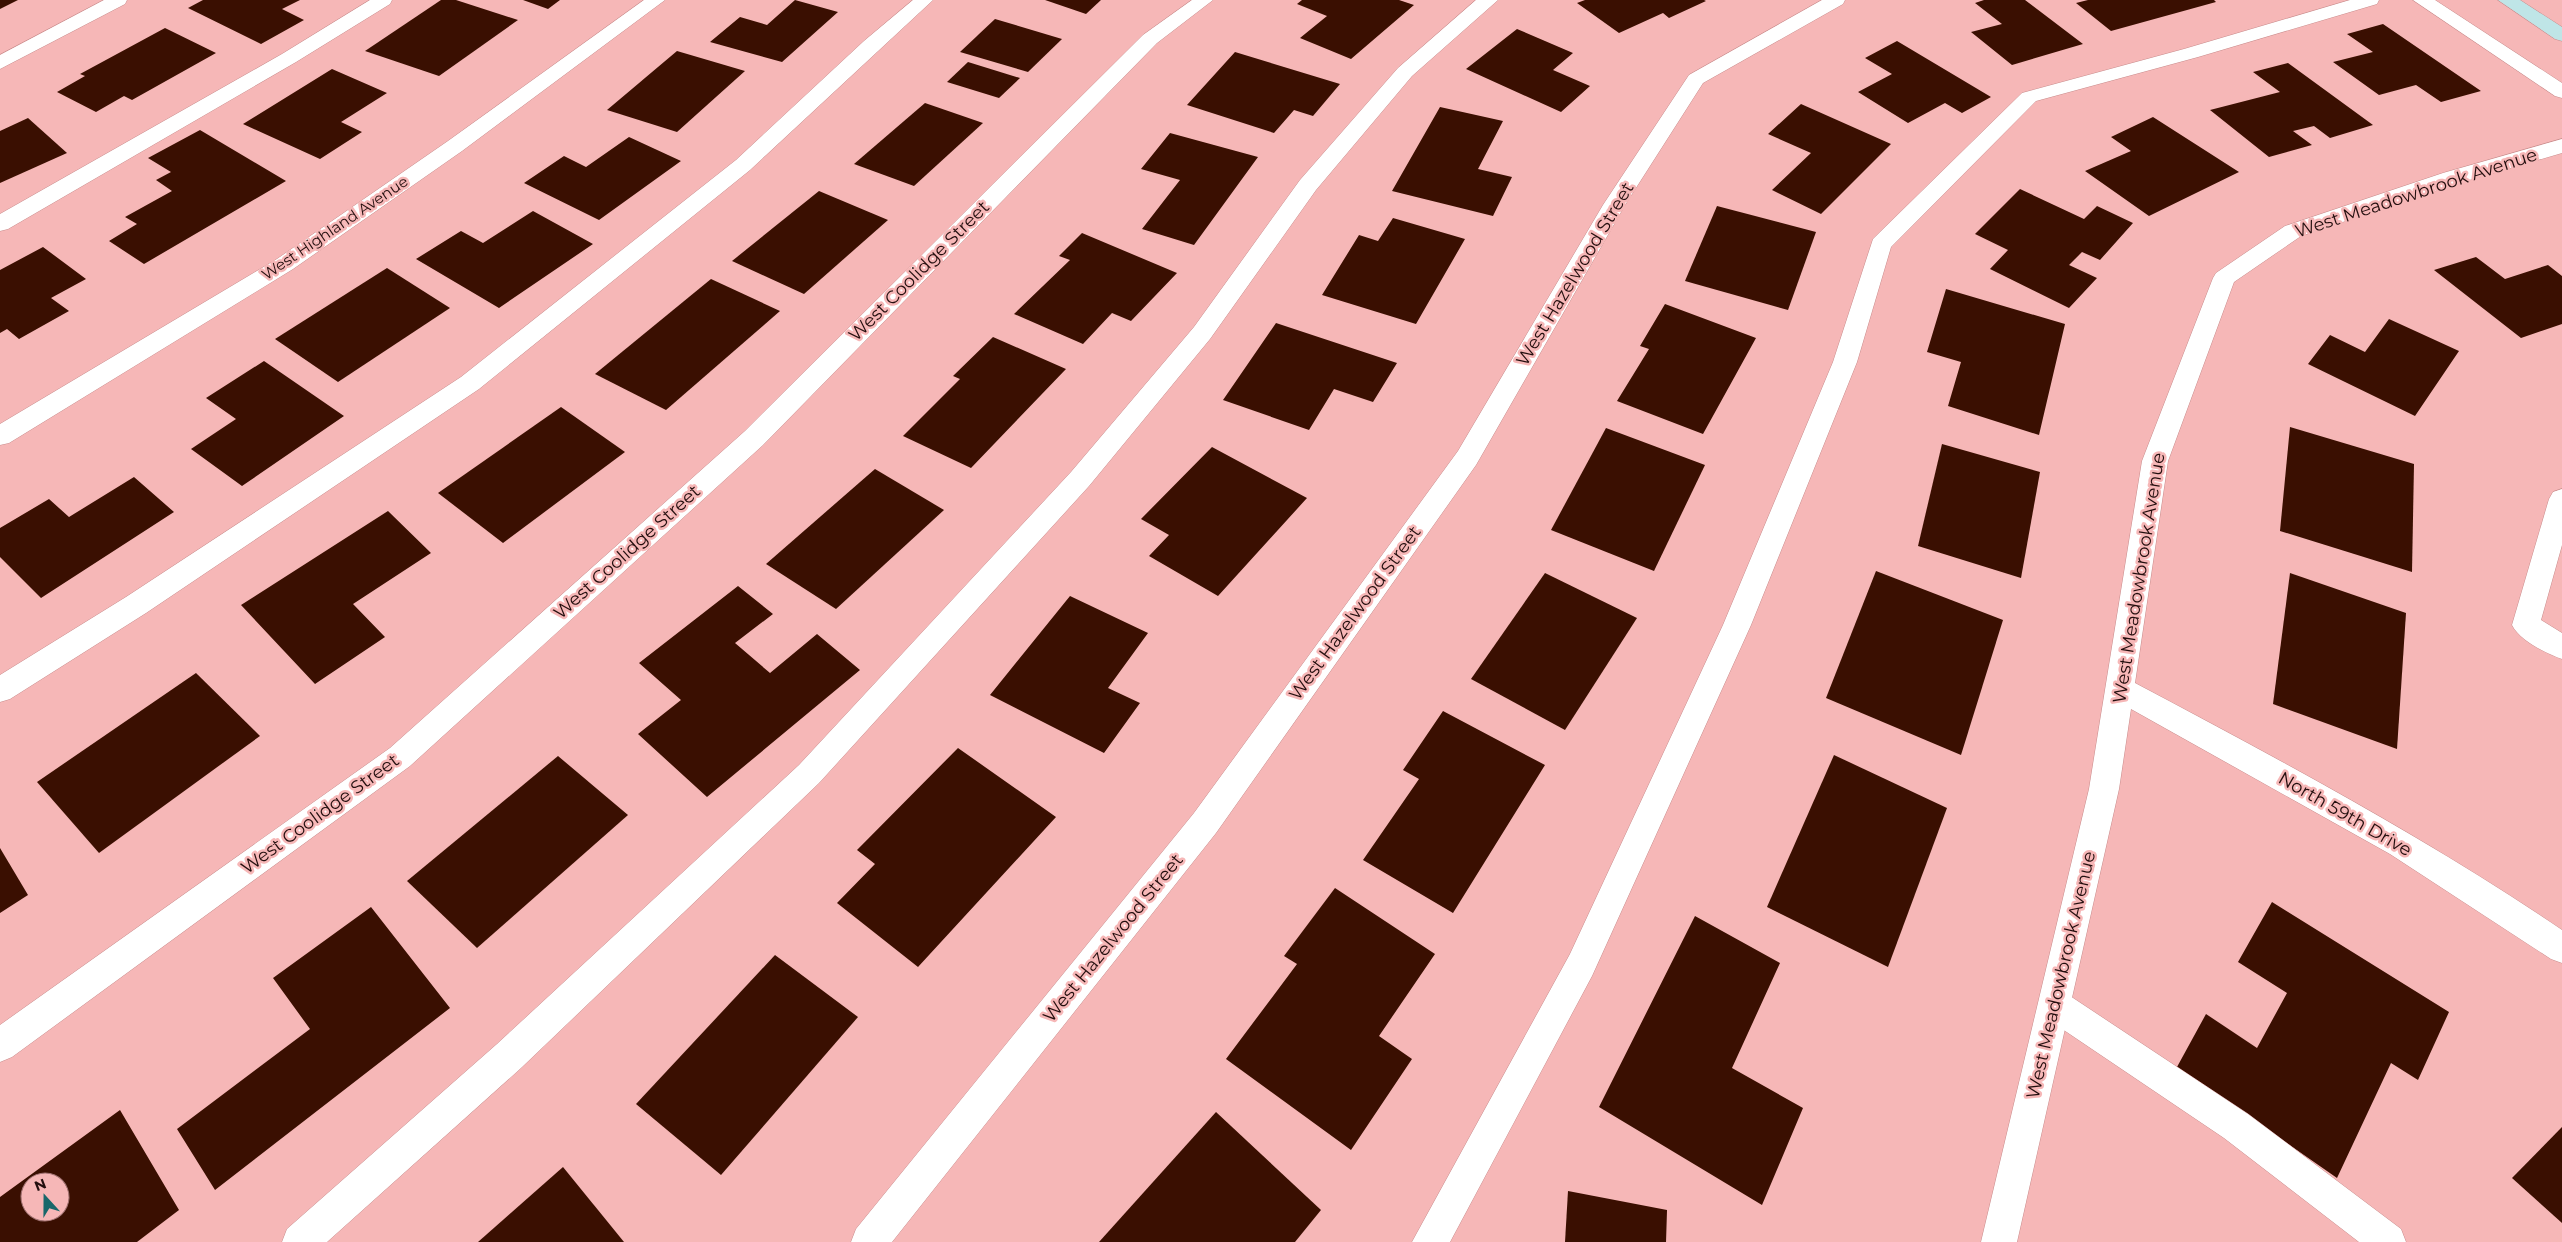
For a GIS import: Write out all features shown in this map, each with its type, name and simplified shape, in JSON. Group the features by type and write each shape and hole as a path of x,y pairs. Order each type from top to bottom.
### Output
{"main road":[{"path":"2507,0 2562,35"}],"street":[{"path":"0,63 118,0"},
{"path":"0,224 289,58 384,0"},
{"name":"West Highland Avenue","path":"0,436 285,264 455,146 656,0"},
{"path":"0,690 136,605 470,383 743,164 871,45 924,0"},
{"name":"West Coolidge Street","path":"0,1045 400,757 754,438 1150,38 1204,0"},
{"path":"300,1242 509,1056 809,774 1080,479 1202,333 1308,185 1405,72 1475,9 1489,0"},
{"name":"West Hazelwood Street","path":"869,1242 1205,823 1461,466 1614,205 1696,79 1836,0"},
{"path":"1430,1242 1581,965 1737,626 1845,362 1881,244 2028,97 2191,53 2370,0"},
{"path":"2422,0 2562,92"},
{"name":"West Meadowbrook Avenue","path":"1999,1242 2104,789 2121,690 2155,461 2224,278 2293,231 2452,178 2562,146"},
{"path":"2562,499 2526,625 2562,647"},
{"name":"North 59th Drive","path":"2121,690 2278,774 2500,905 2562,948"},
{"path":"2055,1005 2236,1126 2388,1242"}],"building":[{"path":"0,0 18,0 0,9"},
{"path":"203,0 300,0 282,9 304,20 261,44 188,8"},
{"path":"441,0 456,0 518,20 439,76 365,51"},
{"path":"523,0 560,0 548,9"},
{"path":"795,0 838,12 782,62 710,42 740,17 767,25"},
{"path":"1045,0 1101,0 1086,14"},
{"path":"1302,0 1399,0 1414,5 1351,59 1300,38 1327,16 1297,4"},
{"path":"1585,0 1706,1 1669,18 1663,13 1619,33 1577,3"},
{"path":"1984,0 2025,0 2083,44 2012,65 1971,32 2002,24 1975,3"},
{"path":"2088,0 2214,0 2216,2 2111,31 2076,3"},
{"path":"995,19 1062,39 1028,72 960,52"},
{"path":"2383,24 2481,91 2441,102 2416,85 2379,95 2333,62 2373,52 2347,34"},
{"path":"165,28 216,53 132,100 124,96 96,112 57,92 85,76 80,74"},
{"path":"1517,29 1573,53 1553,70 1590,86 1561,112 1466,69"},
{"path":"1897,41 1991,97 1962,113 1945,103 1908,123 1858,92 1892,74 1865,58"},
{"path":"677,51 745,71 677,132 607,110"},
{"path":"1235,52 1340,84 1313,116 1294,110 1274,133 1187,105"},
{"path":"968,62 1020,78 999,98 947,82"},
{"path":"2288,63 2373,125 2330,138 2314,126 2293,131 2312,145 2269,157 2210,110 2280,92 2253,72"},
{"path":"332,69 387,93 341,122 362,132 320,159 243,124"},
{"path":"925,103 983,123 914,186 854,164"},
{"path":"1801,104 1891,144 1821,214 1772,190 1811,153 1768,134"},
{"path":"1440,107 1503,121 1478,169 1512,177 1493,216 1392,191"},
{"path":"2153,117 2239,172 2149,216 2085,171 2131,151 2111,137"},
{"path":"28,118 67,153 0,183 0,131"},
{"path":"200,130 286,181 144,264 109,241 137,224 125,217 172,191 156,180 171,172 148,158"},
{"path":"1170,133 1258,157 1194,245 1142,229 1180,180 1141,169"},
{"path":"629,137 681,161 599,220 524,183 564,156 586,167"},
{"path":"2020,189 2084,219 2097,206 2133,223 2100,260 2082,252 2069,265 2097,278 2069,308 1990,269 2008,250 1975,234"},
{"path":"819,191 888,220 804,294 732,261"},
{"path":"1717,206 1816,232 1788,310 1685,281"},
{"path":"533,211 593,244 499,308 416,259 461,231 483,243"},
{"path":"1393,218 1465,239 1416,324 1322,295 1359,235 1378,241"},
{"path":"1082,233 1177,273 1131,321 1112,313 1083,344 1014,314 1070,260 1059,256"},
{"path":"43,247 86,279 51,298 69,311 19,339 7,329 0,333 0,270"},
{"path":"2476,257 2505,279 2548,265 2562,276 2562,324 2521,338 2434,270"},
{"path":"387,268 450,308 338,382 275,339"},
{"path":"711,279 780,311 666,410 595,374"},
{"path":"1946,289 2065,324 2039,435 1948,406 1961,362 1927,352"},
{"path":"1665,304 1756,338 1703,434 1617,401 1649,349 1640,346"},
{"path":"2389,319 2459,351 2415,416 2308,364 2330,335 2365,352"},
{"path":"1276,323 1397,363 1373,402 1334,389 1309,430 1223,400"},
{"path":"993,337 1066,369 971,468 903,436 960,379 953,376"},
{"path":"264,361 344,416 242,486 191,449 236,419 206,398"},
{"path":"561,407 625,452 503,543 438,493"},
{"path":"2290,427 2414,464 2412,572 2280,531"},
{"path":"1606,428 1705,465 1654,571 1551,530"},
{"path":"1942,444 2040,472 2021,578 1918,546"},
{"path":"1212,447 1307,498 1218,596 1149,556 1169,535 1141,519"},
{"path":"875,469 944,510 836,609 766,564"},
{"path":"134,477 174,512 41,598 0,557 0,528 49,499 69,517"},
{"path":"388,511 431,553 353,604 385,637 315,684 241,605"},
{"path":"1876,571 2003,620 1961,755 1826,698"},
{"path":"1545,573 1637,618 1565,730 1471,679"},
{"path":"2290,573 2406,613 2397,749 2273,704"},
{"path":"738,586 773,614 735,643 770,673 817,634 860,670 707,797 638,734 681,700 639,663"},
{"path":"1070,596 1148,633 1108,688 1140,703 1104,753 990,695"},
{"path":"196,673 260,736 99,853 37,782"},
{"path":"1443,711 1545,765 1453,913 1363,860 1419,779 1403,770"},
{"path":"958,748 1056,817 918,967 837,903 875,864 857,850"},
{"path":"1834,755 1947,808 1888,967 1767,907"},
{"path":"558,756 628,815 477,948 407,881"},
{"path":"0,848 28,895 0,913"},
{"path":"1335,888 1435,954 1379,1036 1412,1059 1351,1150 1226,1059 1297,964 1284,956"},
{"path":"2272,902 2449,1012 2418,1080 2391,1063 2337,1178 2177,1067 2206,1014 2257,1048 2287,993 2238,962"},
{"path":"371,907 450,1008 215,1190 177,1129 310,1029 273,978"},
{"path":"1695,916 1780,963 1732,1068 1803,1108 1762,1205 1599,1107"},
{"path":"775,955 858,1017 721,1175 636,1104"},
{"path":"120,1110 179,1210 137,1242 0,1242 0,1197 20,1182 20,1222 70,1222 70,1172 34,1172"},
{"path":"1216,1112 1321,1210 1295,1242 1099,1242"},
{"path":"2562,1127 2562,1223 2512,1178"},
{"path":"563,1167 624,1242 478,1242"},
{"path":"1568,1191 1667,1210 1666,1242 1565,1242"}]}
